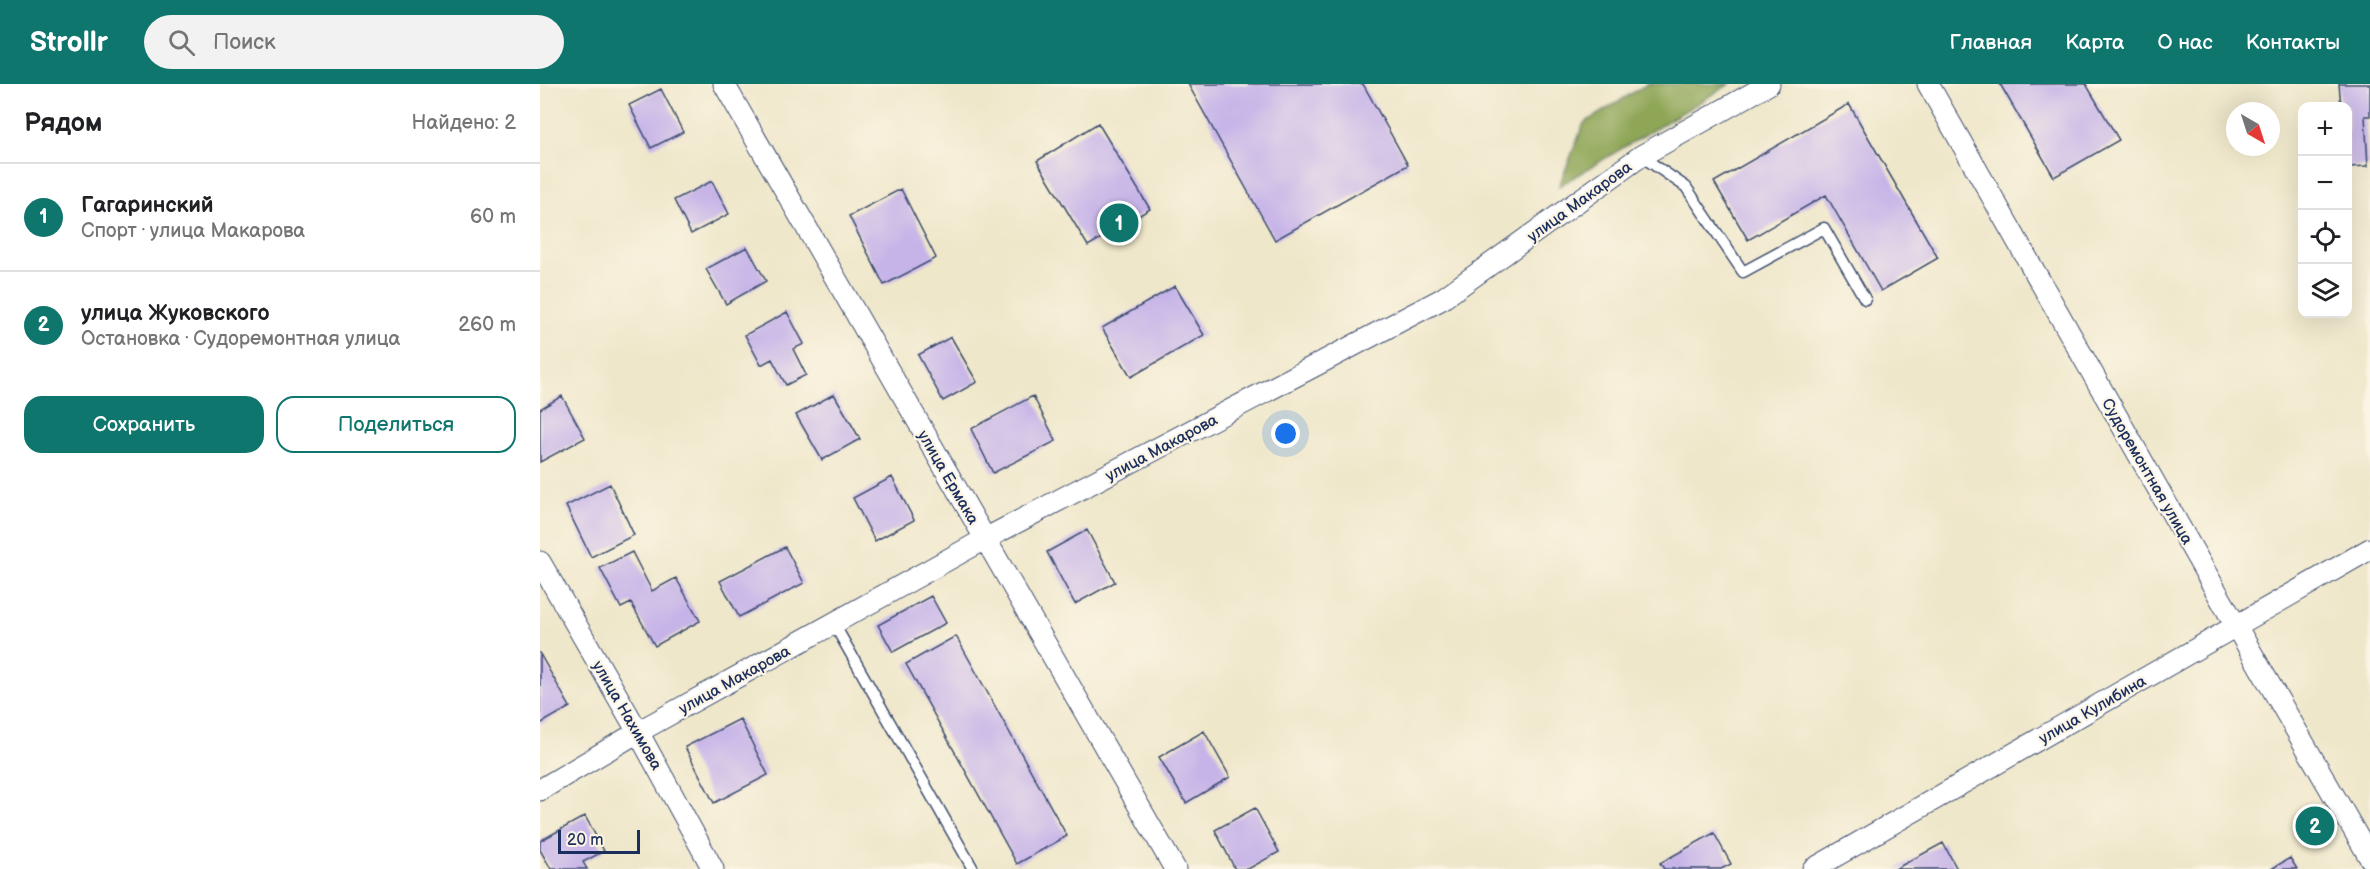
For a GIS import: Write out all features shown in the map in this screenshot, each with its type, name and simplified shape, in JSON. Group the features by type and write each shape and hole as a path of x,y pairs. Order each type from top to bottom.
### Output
{"street":[{"name":"улица Ермака","path":"724,84 1175,869"},
{"name":"улица Макарова","path":"540,790 638,732 985,539 1442,299 1641,156 1769,84"},
{"name":"Судоремонтная улица","path":"1928,84 2370,858"},
{"name":"улица Кулибина","path":"1813,869 2370,549"},
{"name":"улица Нахимова","path":"540,562 638,732 713,869"}],"lane":[{"path":"1641,156 1686,187 1743,272 1824,228 1865,299"},
{"path":"834,624 973,869"}],"green space":[{"path":"1647,84 1730,84 1559,186 1584,123"}],"building":[{"path":"1188,84 1363,84 1408,165 1275,240"},
{"path":"2000,84 2086,84 2119,140 2054,177"},
{"path":"2339,84 2370,84 2370,116 2365,116 2368,166 2352,167 2352,102 2341,102"},
{"path":"661,89 683,132 651,148 629,105"},
{"path":"1849,104 1938,258 1881,291 1826,195 1748,240 1714,182"},
{"path":"1098,123 1150,209 1088,246 1037,161"},
{"path":"712,181 729,214 691,234 674,200"},
{"path":"901,189 936,258 884,285 849,216"},
{"path":"747,247 766,281 726,304 706,269"},
{"path":"1175,286 1204,335 1131,377 1102,328"},
{"path":"787,312 804,344 793,349 806,375 786,385 772,359 761,365 745,335"},
{"path":"951,337 977,382 943,401 918,355"},
{"path":"834,394 860,439 822,460 796,415"},
{"path":"562,396 585,438 540,462 540,409"},
{"path":"1033,396 1056,441 993,473 971,429"},
{"path":"892,477 914,520 875,541 853,498"},
{"path":"610,484 634,535 591,557 566,506"},
{"path":"1087,530 1115,582 1075,604 1047,552"},
{"path":"785,547 804,583 739,617 720,581"},
{"path":"632,552 652,591 676,578 700,621 655,646 631,603 621,608 600,568"},
{"path":"931,596 946,623 893,652 878,625"},
{"path":"956,636 1067,836 1017,864 906,664"},
{"path":"540,654 570,707 540,724"},
{"path":"740,719 768,775 714,803 685,747"},
{"path":"1204,731 1230,777 1186,803 1159,757"},
{"path":"1255,808 1279,852 1248,869 1235,869 1215,830"},
{"path":"585,816 604,851 583,862 587,869 551,869 540,850 540,841"},
{"path":"1714,833 1731,864 1721,869 1664,869 1660,863"},
{"path":"1943,843 1957,869 1895,869"},
{"path":"2290,858 2297,869 2271,869"}],"place":[{"name":"Гагаринский","path":"1119,223"},
{"name":"улица Жуковского","path":"2315,826"}]}
